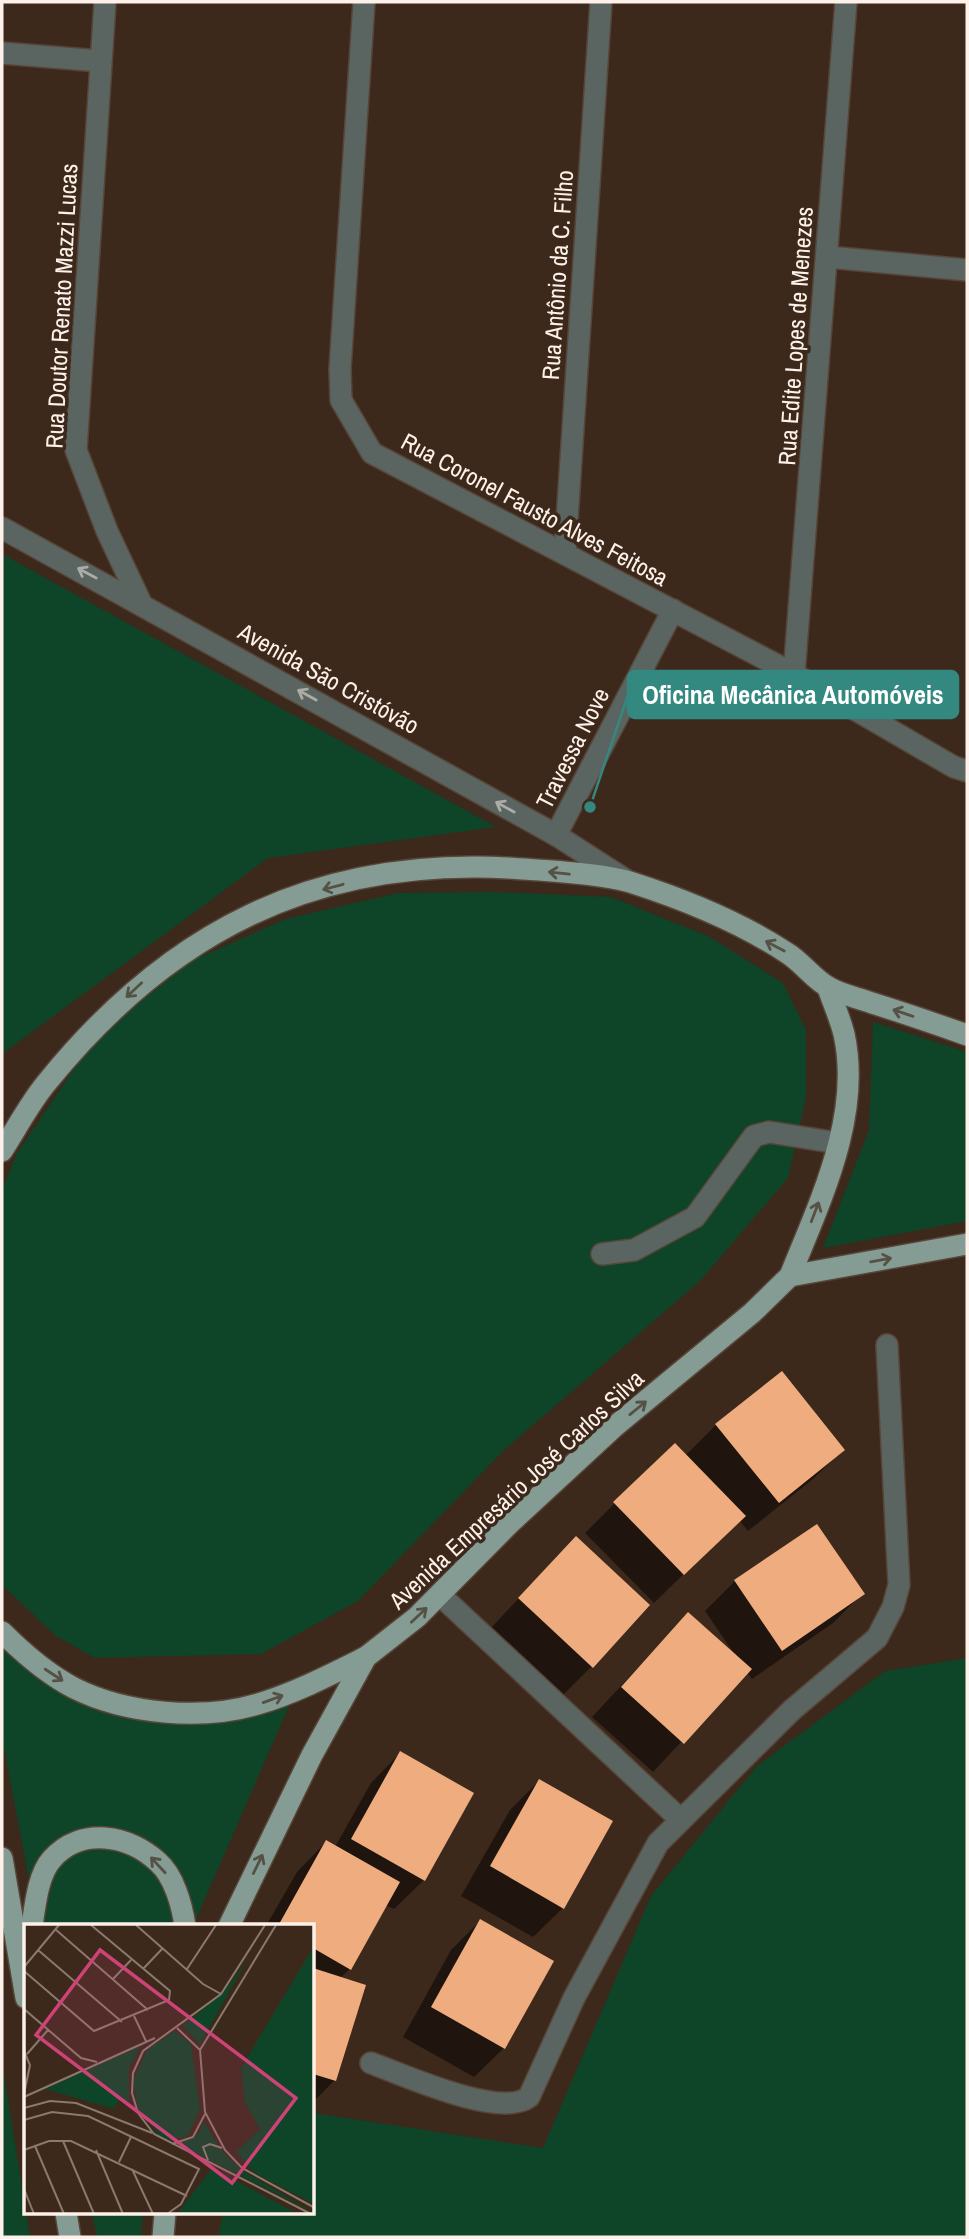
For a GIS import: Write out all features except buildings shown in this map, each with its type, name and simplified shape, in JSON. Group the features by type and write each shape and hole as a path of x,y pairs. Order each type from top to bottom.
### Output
{"main road":[{"path":"2,1151 46,1083 106,1015 150,975 198,942 249,914 293,898 389,872 467,866 626,880 685,902 748,931 787,953 828,988 967,1035"},
{"path":"790,1276 827,1182 838,1143 848,1079 844,1034 828,988"},
{"path":"790,1276 967,1244"},
{"name":"Avenida Empresário José Carlos Silva","path":"230,1924 312,1755 366,1657 417,1617 509,1524 614,1427 752,1313 790,1276"},
{"path":"2,1632 38,1665 74,1688 116,1703 181,1712 222,1711 256,1705 304,1688 366,1657"},
{"path":"32,1924 37,1897 50,1860 74,1843 99,1836 131,1843 160,1863 175,1889 184,1924"},
{"path":"2,1858 24,1965"},
{"path":"66,2214 70,2237"},
{"path":"163,2237 165,2214"}],"street":[{"name":"Rua Doutor Renato Mazzi Lucas","path":"105,2 76,450 107,531 139,601"},
{"name":"Rua Coronel Fausto Alves Feitosa","path":"364,2 341,329 341,400 372,453 565,551 967,771"},
{"name":"Rua Antônio da C. Filho","path":"565,551 601,2"},
{"name":"Rua Edite Lopes de Menezes","path":"794,674 846,2"},
{"path":"2,53 100,61"},
{"path":"828,257 967,270"},
{"name":"Avenida São Cristóvão","path":"2,528 139,601 556,835 626,880"},
{"name":"Travessa Nove","path":"556,835 673,610"},
{"path":"601,1254 634,1250 695,1217 754,1136 769,1132 838,1143"},
{"path":"371,2063 474,2099 513,2105 524,2101 532,2090 574,1998 658,1843 792,1710 877,1638 888,1618 899,1585 887,1346"},
{"path":"440,1595 681,1820"}],"green space":[{"path":"2,554 496,827 268,858 2,1054"},
{"path":"494,892 611,897 710,937 783,983 806,1030 806,1097 788,1178 700,1281 505,1449 358,1601 261,1654 95,1658 56,1636 2,1585 2,1190 17,1153 95,1038 193,960 286,919 398,893"},
{"path":"873,1022 967,1052 967,1221 823,1248 869,1130"},
{"path":"2,1648 96,1704 169,1719 296,1690 194,1924 38,1924 2,1738"},
{"path":"967,1658 967,2237 218,2237 223,2214 315,2214 315,2113 543,2148 651,1896 757,1766 885,1671"},
{"path":"2,2062 24,2214 26,2214 30,2237 2,2237"},
{"path":"92,2214 143,2214 141,2237 97,2237"}],"place":[{"name":"Oficina Mecânica Automóveis","path":"590,807"}]}
